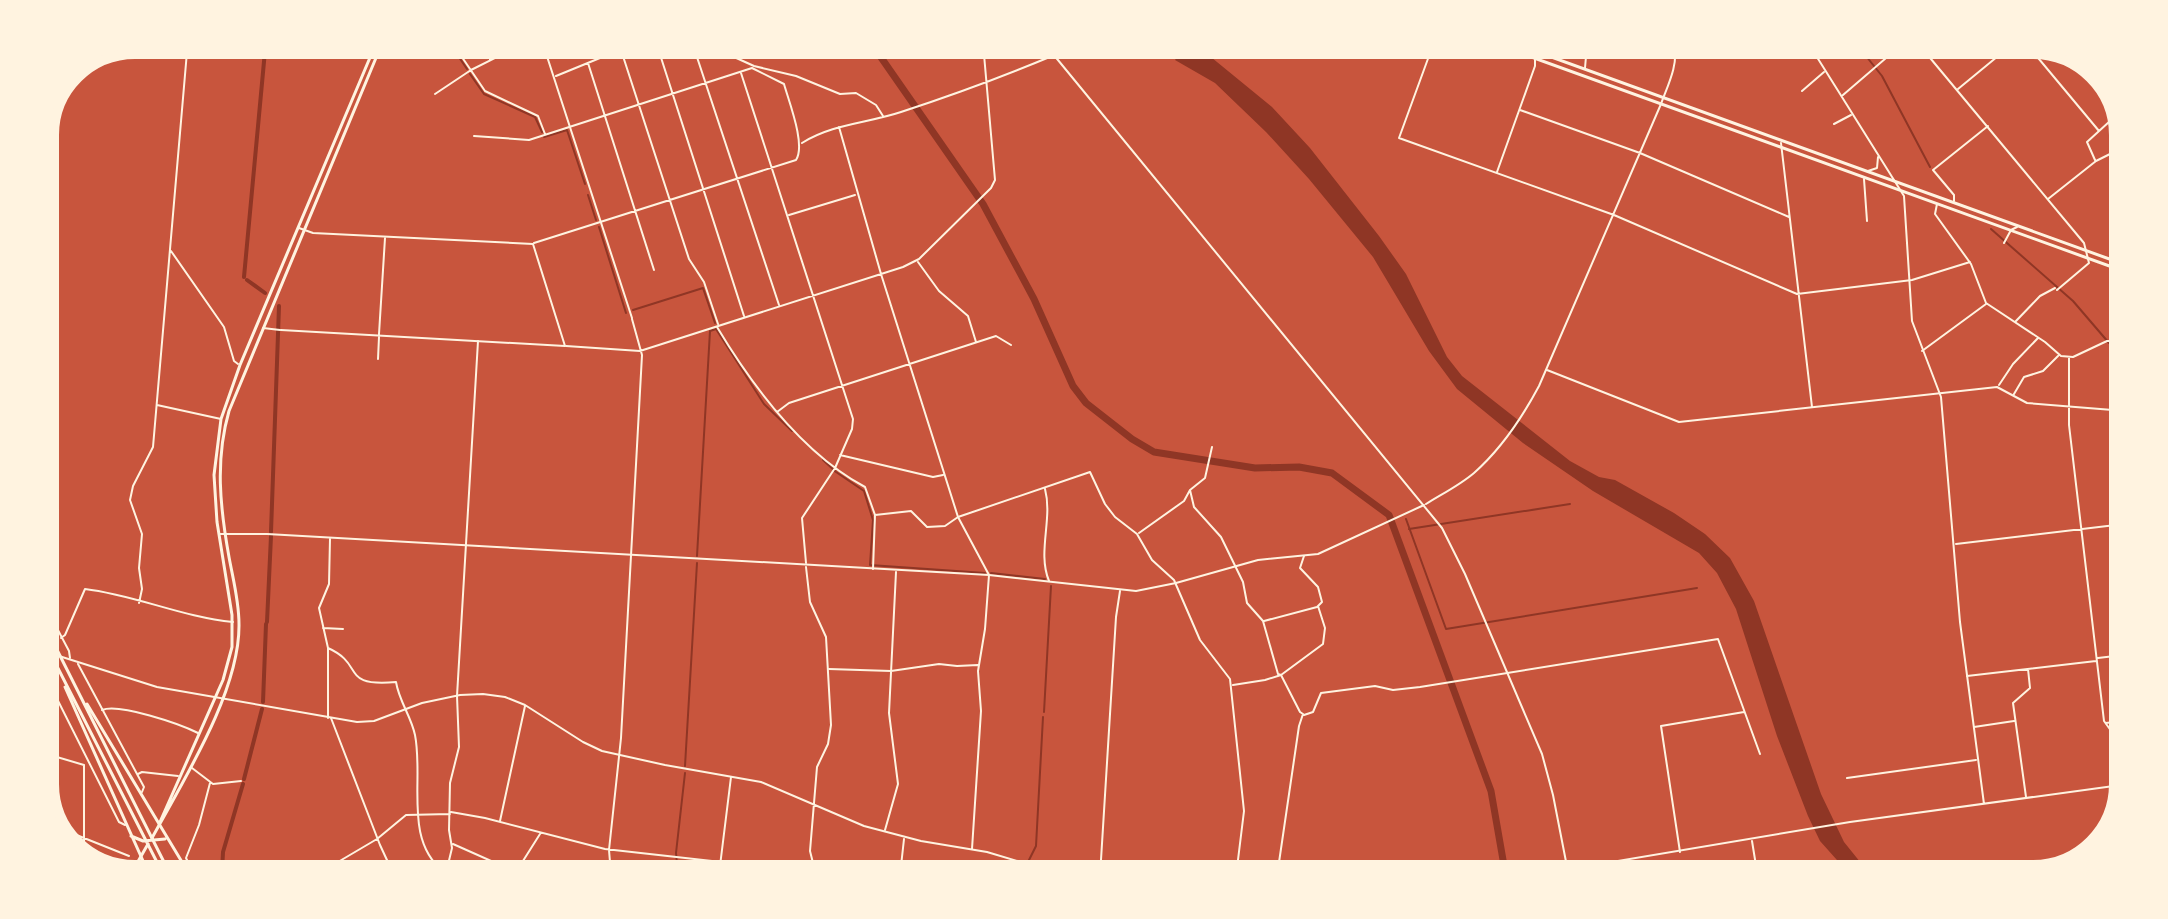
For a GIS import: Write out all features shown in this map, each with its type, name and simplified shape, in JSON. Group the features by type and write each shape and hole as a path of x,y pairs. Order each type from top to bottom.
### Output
{"main road":[{"path":"159,824 191,768 222,700 236,659 239,622 219,482 223,437 235,394 372,54"},
{"path":"136,865 159,824 230,659 233,622 219,534 214,475 221,419 240,365 377,54"},
{"path":"1522,54 2114,268"},
{"path":"1544,54 2114,261"},
{"path":"54,643 166,865"},
{"path":"54,662 158,865"},
{"path":"61,676 145,865"},
{"path":"82,699 94,713 166,839 185,865"},
{"path":"131,836 150,842 166,839"}],"street":[{"path":"139,603 142,589 139,568 142,531 130,500 133,486 152,452 186,54"},
{"path":"460,54 485,91 538,116 545,134"},
{"path":"490,54 490,61"},
{"path":"435,94 471,70 504,54"},
{"path":"546,54 642,350 620,755 609,850 610,865"},
{"path":"554,76 611,54"},
{"path":"622,54 689,259 704,282 718,325 776,413 835,468 865,487 875,515 873,569"},
{"path":"660,54 744,317"},
{"path":"696,54 780,306"},
{"path":"301,229 385,238 533,244 796,160 801,143 784,84 727,54"},
{"path":"263,328 642,350 917,261 987,192 996,175 984,54"},
{"path":"1430,54 1399,138 1614,215 1798,294 1909,280 1970,262"},
{"path":"1497,173 1536,54"},
{"path":"1584,68 1586,54"},
{"path":"219,534 989,575 1120,591 1176,583 1276,557 1325,552 1424,505 1475,472 1527,406 1547,370 1661,104 1675,54"},
{"path":"1815,54 1902,191 1912,321 1940,393 1960,622 1984,804"},
{"path":"1841,97 1891,54"},
{"path":"1927,54 2082,240 2087,251 2087,265 2056,289 2042,295 2015,322"},
{"path":"1957,90 1998,54"},
{"path":"2035,54 2099,131"},
{"path":"801,143 839,127 907,110 987,84 1054,55 1442,528 1508,673 1548,774 1567,865"},
{"path":"588,63 654,270"},
{"path":"474,136 529,140 706,85 753,67 796,76 840,94 856,93 876,105 884,116"},
{"path":"741,72 853,419 835,468 802,518 810,602 826,637 831,727 829,740 817,767 810,851 814,865"},
{"path":"1802,91 1825,72"},
{"path":"1520,110 1640,153 1789,217"},
{"path":"1834,124 1852,114"},
{"path":"2096,161 2087,142 2112,119"},
{"path":"1953,202 1954,195 1933,170 1988,126"},
{"path":"839,127 881,274 958,517 989,575 979,665 981,711 972,849"},
{"path":"1781,141 1812,408"},
{"path":"2048,199 2096,161 2114,152"},
{"path":"1867,171 1877,168 1878,155"},
{"path":"1864,178 1867,221"},
{"path":"787,215 858,195"},
{"path":"1938,204 1935,216 1970,262 1986,303 2039,337 2059,355 2069,358 2107,341 2114,341"},
{"path":"2004,243 2011,230 2018,226"},
{"path":"378,359 385,238"},
{"path":"533,244 565,346"},
{"path":"170,250 220,321 234,361 240,365"},
{"path":"917,261 940,293 968,316 977,343"},
{"path":"1922,351 1986,303"},
{"path":"776,413 789,403 998,336 1011,345"},
{"path":"1999,387 2013,365 2039,337"},
{"path":"447,865 451,844 450,783 459,747 457,696 478,341"},
{"path":"2013,395 2024,377 2043,371 2059,355"},
{"path":"2069,358 2069,407 2097,659 2105,724 2114,736"},
{"path":"1547,370 1679,422 1999,387 2025,403 2114,410"},
{"path":"156,405 221,419"},
{"path":"1137,534 1184,501 1208,472 1212,449"},
{"path":"840,455 935,477 944,474"},
{"path":"875,515 911,511 927,527 945,526 958,517 1090,472 1105,504 1115,517 1137,534 1152,560 1176,583 1200,640 1226,672 1232,685 1244,811 1237,865"},
{"path":"1044,487 1049,505 1044,562 1050,583"},
{"path":"1190,490 1194,507 1221,537 1245,588 1247,603 1263,621 1278,674 1304,715"},
{"path":"1954,544 2114,525"},
{"path":"330,538 329,584 319,608 328,648 329,718 389,865"},
{"path":"1263,621 1318,606 1322,602 1318,587 1300,568 1304,556"},
{"path":"884,832 898,784 889,724 896,570"},
{"path":"61,638 85,589 233,622"},
{"path":"1101,865 1120,591"},
{"path":"1232,685 1281,675 1323,644 1325,628 1318,606"},
{"path":"54,624 70,660"},
{"path":"322,628 343,629"},
{"path":"1279,865 1299,726 1304,715 1313,712 1321,693 1375,686 1393,690 1720,640 1760,754"},
{"path":"328,648 344,656 355,674 364,681 373,684 396,682 415,736 420,814 418,830 431,858 438,865"},
{"path":"54,655 157,687 329,718 369,722 403,709 457,696 493,695 525,705 583,742 620,755 767,784 814,806 884,832 972,849 1029,865"},
{"path":"1967,676 2114,656"},
{"path":"78,663 144,787 141,793"},
{"path":"828,669 891,671 939,664 979,665"},
{"path":"2026,798 2013,701 2030,688 2028,669"},
{"path":"54,693 84,752 84,846"},
{"path":"500,822 525,705"},
{"path":"102,710 109,707 136,711 199,734"},
{"path":"1680,852 1661,726 1746,712"},
{"path":"1974,727 2016,721"},
{"path":"2105,724 2114,722"},
{"path":"112,738 117,736"},
{"path":"84,752 90,750"},
{"path":"54,756 86,764 119,822 125,825"},
{"path":"1847,778 1979,759"},
{"path":"191,768 210,783 218,785 241,781"},
{"path":"137,774 180,777"},
{"path":"720,865 731,777"},
{"path":"188,865 186,858 210,783"},
{"path":"1599,865 1846,822 2114,786"},
{"path":"337,865 406,815 450,813 500,822 609,850 727,865"},
{"path":"70,832 129,856"},
{"path":"520,865 541,833"},
{"path":"901,865 904,837"},
{"path":"1751,840 1755,865"},
{"path":"451,844 500,865"}],"shaded area":[{"path":"1180,54 1207,54 1272,107 1310,148 1406,274 1447,357 1462,376 1570,461 1599,477 1615,480 1674,513 1705,534 1730,558 1754,601 1821,794 1844,842 1863,865 1841,865 1820,841 1777,736 1736,609 1717,573 1699,553 1593,491 1523,443 1457,389 1429,351 1373,257 1309,179 1215,83 1175,60"}],"waterway":[{"path":"244,277 265,54"},
{"path":"457,54 467,69"},
{"path":"879,54 983,204 1034,299 1073,386 1086,403 1154,452 1255,468 1299,467 1332,473 1389,515 1491,791 1504,865"},
{"path":"1864,54 1882,76 1930,167"},
{"path":"470,74 484,94 535,117 542,132"},
{"path":"544,137 567,130 585,184"},
{"path":"588,195 596,220"},
{"path":"599,227 626,313"},
{"path":"1991,229 2073,301 2109,343 2114,343"},
{"path":"247,280 265,293"},
{"path":"633,310 703,288 715,323"},
{"path":"271,532 279,306"},
{"path":"697,556 710,331 716,329 764,404 792,431"},
{"path":"823,460 864,491 873,520 870,565 985,573"},
{"path":"1409,529 1570,504"},
{"path":"1406,519 1446,629 1697,588"},
{"path":"267,622 271,536"},
{"path":"685,766 697,563"},
{"path":"991,573 1045,579"},
{"path":"1044,712 1051,586"},
{"path":"263,702 266,624"},
{"path":"244,779 262,709"},
{"path":"1028,862 1036,846 1043,717"},
{"path":"677,865 685,773"},
{"path":"222,865 223,852 243,784"}]}
